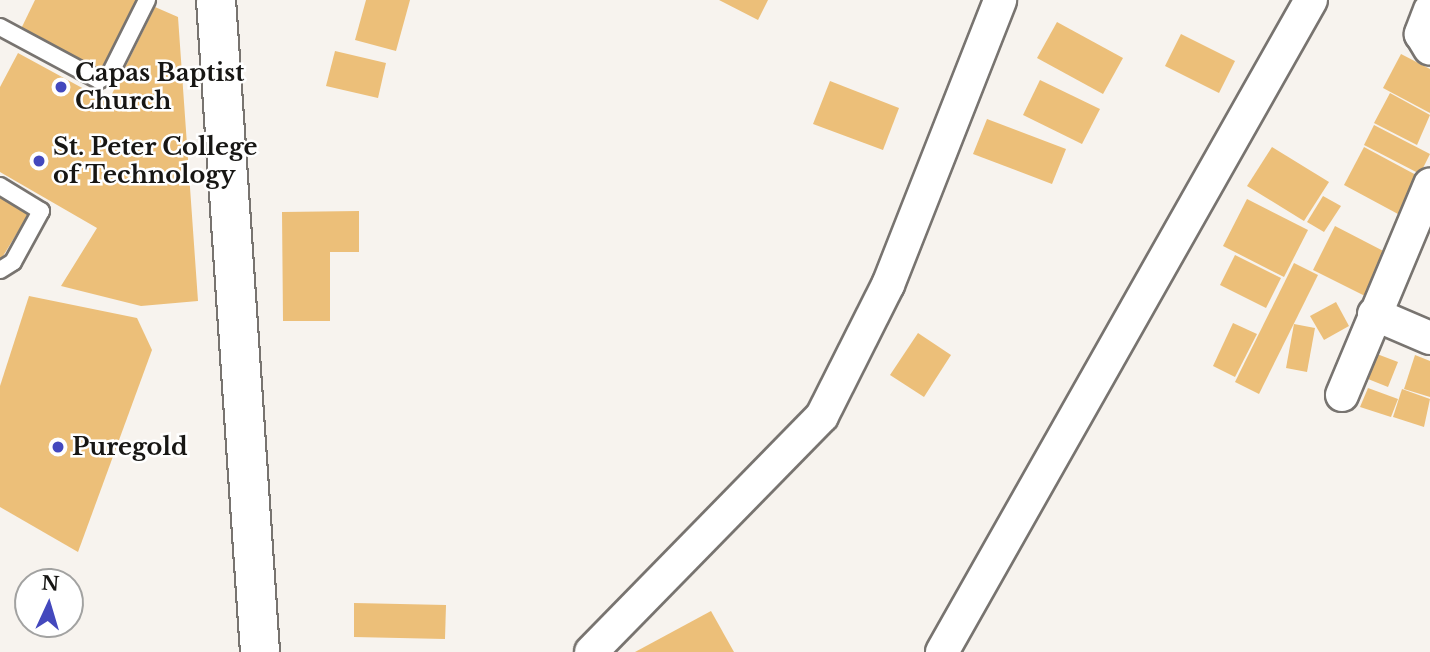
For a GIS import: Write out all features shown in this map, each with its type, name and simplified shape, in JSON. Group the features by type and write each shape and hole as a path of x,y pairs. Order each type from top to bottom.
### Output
{"street":[{"path":"216,0 260,652"},
{"path":"591,652 822,416 888,285 1000,0"},
{"path":"942,652 1311,0"},
{"path":"1430,10 1421,34 1430,49"},
{"path":"1342,395 1430,185"},
{"path":"1374,314 1430,338"}],"lane":[{"path":"0,27 99,80 110,74 147,0"},
{"path":"0,186 41,211 13,262 0,270"}],"building":[{"path":"35,0 137,0 103,72 19,33"},
{"path":"366,0 410,0 396,51 355,40"},
{"path":"719,0 768,0 758,20"},
{"path":"155,7 178,17 198,301 141,306 61,286 97,228 0,172 0,87 18,53 108,102"},
{"path":"1057,22 1123,58 1103,94 1037,58"},
{"path":"1181,34 1235,61 1219,93 1165,66"},
{"path":"335,51 386,63 378,98 326,86"},
{"path":"1401,54 1430,69 1430,113 1383,88"},
{"path":"1040,80 1100,109 1082,144 1023,115"},
{"path":"830,81 899,108 883,150 813,124"},
{"path":"1390,93 1430,115 1417,145 1374,123"},
{"path":"987,119 1066,149 1052,184 973,154"},
{"path":"1374,125 1430,154 1420,174 1364,145"},
{"path":"1272,147 1329,182 1304,221 1247,186"},
{"path":"1364,147 1418,176 1398,214 1344,185"},
{"path":"0,194 33,207 0,261"},
{"path":"1323,196 1341,206 1324,232 1307,222"},
{"path":"1247,199 1308,230 1284,277 1223,246"},
{"path":"359,211 359,252 330,252 330,321 283,321 282,212"},
{"path":"1335,226 1395,257 1373,300 1313,270"},
{"path":"1235,255 1281,278 1266,308 1220,285"},
{"path":"1294,263 1318,275 1259,394 1235,382"},
{"name":"Puregold","path":"29,296 137,318 152,350 78,552 0,507 0,386"},
{"path":"1336,302 1349,326 1324,340 1310,316"},
{"path":"1233,323 1257,334 1235,377 1213,366"},
{"path":"1294,324 1315,328 1307,372 1286,368"},
{"path":"918,333 951,355 924,397 890,375"},
{"path":"1377,354 1398,362 1388,387 1368,379"},
{"path":"1415,355 1430,361 1430,397 1404,389"},
{"path":"1368,388 1398,399 1391,417 1360,407"},
{"path":"1402,389 1430,399 1424,427 1393,417"},
{"path":"354,603 446,605 445,639 354,637"},
{"path":"711,611 734,652 635,652"}],"place":[{"name":"Capas Baptist Church","path":"61,87"},
{"name":"St. Peter College of Technology","path":"39,161"},
{"name":"Puregold","path":"58,447"}]}
